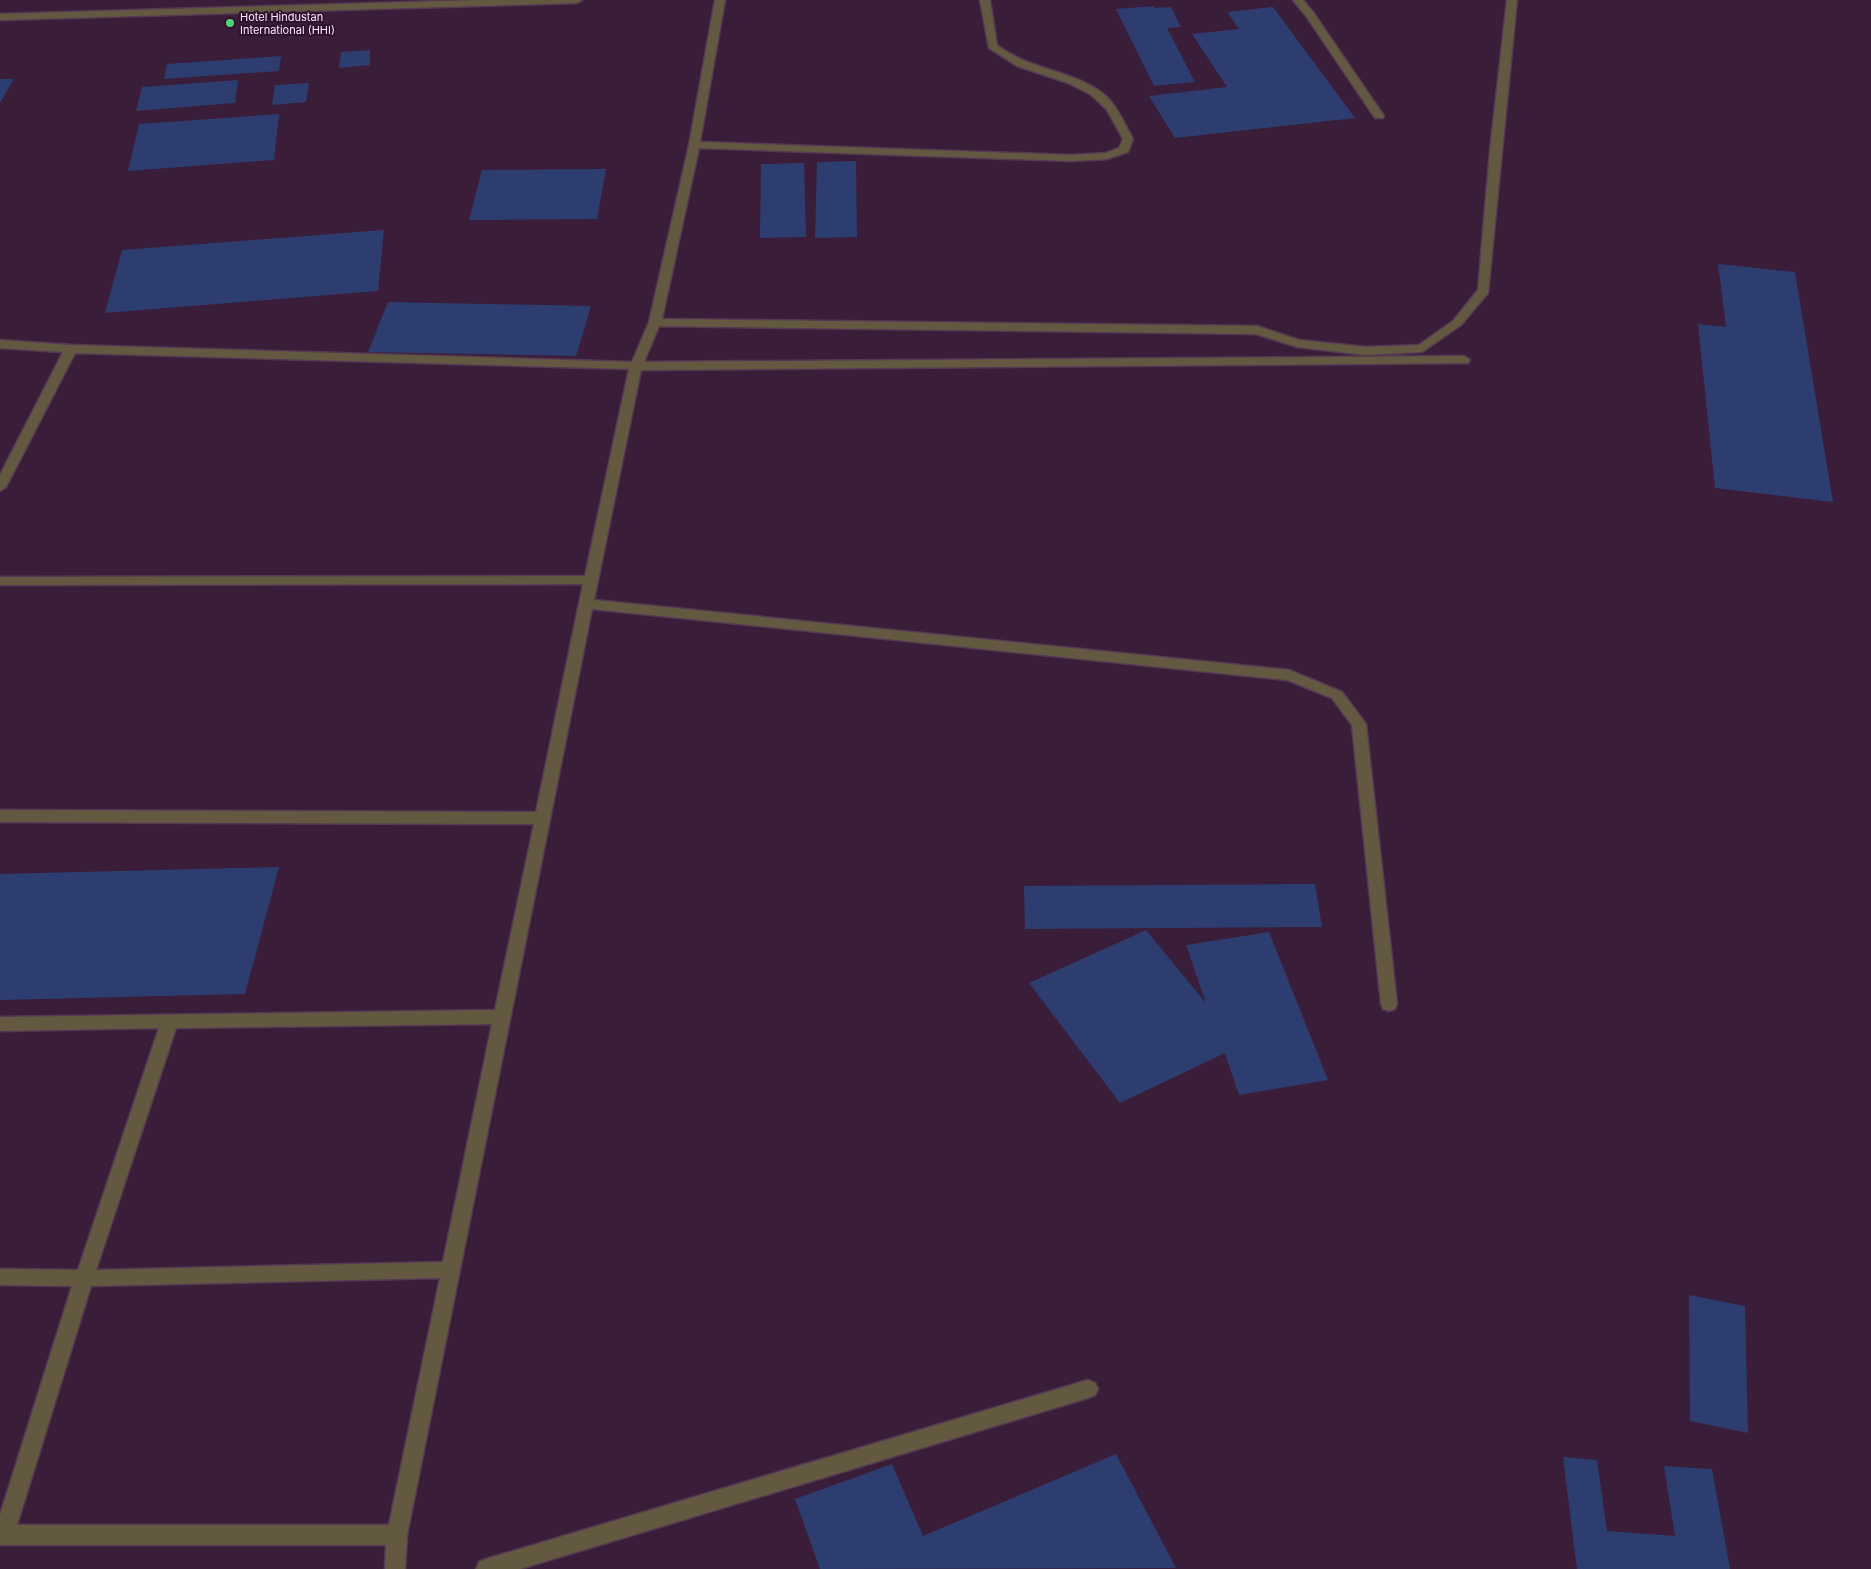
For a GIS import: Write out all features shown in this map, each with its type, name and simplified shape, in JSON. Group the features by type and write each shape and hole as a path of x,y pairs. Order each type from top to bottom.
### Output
{"street":[{"path":"0,17 577,0"},
{"path":"395,1569 396,1535 586,604 636,366 655,322 694,145 720,0"},
{"path":"694,145 1072,158 1108,156 1124,150 1128,139 1111,107 1096,94 1073,83 1026,66 992,46 985,0"},
{"path":"1298,0 1310,14 1378,116"},
{"path":"655,322 1257,330 1297,343 1356,350 1422,348 1457,323 1484,291 1495,151 1512,0"},
{"path":"0,344 71,349 636,366 1464,360"},
{"path":"0,486 71,349"},
{"path":"0,582 591,580"},
{"path":"586,604 1289,675 1337,695 1359,724 1389,1004"},
{"path":"0,816 543,818"},
{"path":"0,1024 502,1017"},
{"path":"170,1021 84,1278 2,1535 396,1535"},
{"path":"0,1277 84,1278 450,1270"},
{"path":"486,1569 1088,1389"}],"building":[{"path":"1154,6 1155,8 1171,7 1181,27 1167,28 1195,82 1154,86 1116,9"},
{"path":"1273,7 1355,118 1175,138 1149,96 1227,87 1192,34 1239,29 1227,12"},
{"path":"370,50 370,65 339,68 341,52"},
{"path":"281,56 279,71 164,79 167,64"},
{"path":"0,79 14,79 0,103"},
{"path":"238,80 235,103 136,111 142,87"},
{"path":"309,83 306,102 272,105 275,85"},
{"path":"279,114 274,160 128,171 139,124"},
{"path":"856,161 857,237 815,238 817,162"},
{"path":"804,163 806,237 760,238 761,164"},
{"path":"606,169 597,219 469,220 482,170"},
{"path":"384,230 378,291 105,313 122,250"},
{"path":"1718,264 1795,272 1833,502 1715,488 1698,324 1726,327"},
{"path":"388,302 591,306 576,356 368,352"},
{"path":"279,867 245,994 0,1000 0,874"},
{"path":"1315,884 1322,927 1025,929 1024,886"},
{"path":"1146,930 1206,1003 1186,945 1269,932 1328,1080 1239,1095 1225,1053 1120,1103 1029,983"},
{"path":"1689,1295 1745,1306 1748,1433 1690,1421"},
{"path":"1116,1454 1176,1568 820,1569 795,1499 892,1464 923,1536"},
{"path":"1563,1457 1597,1460 1607,1531 1675,1536 1664,1466 1712,1469 1730,1569 1577,1569"}],"place":[{"name":"Hotel Hindustan International (HHI)","path":"230,23"}]}
